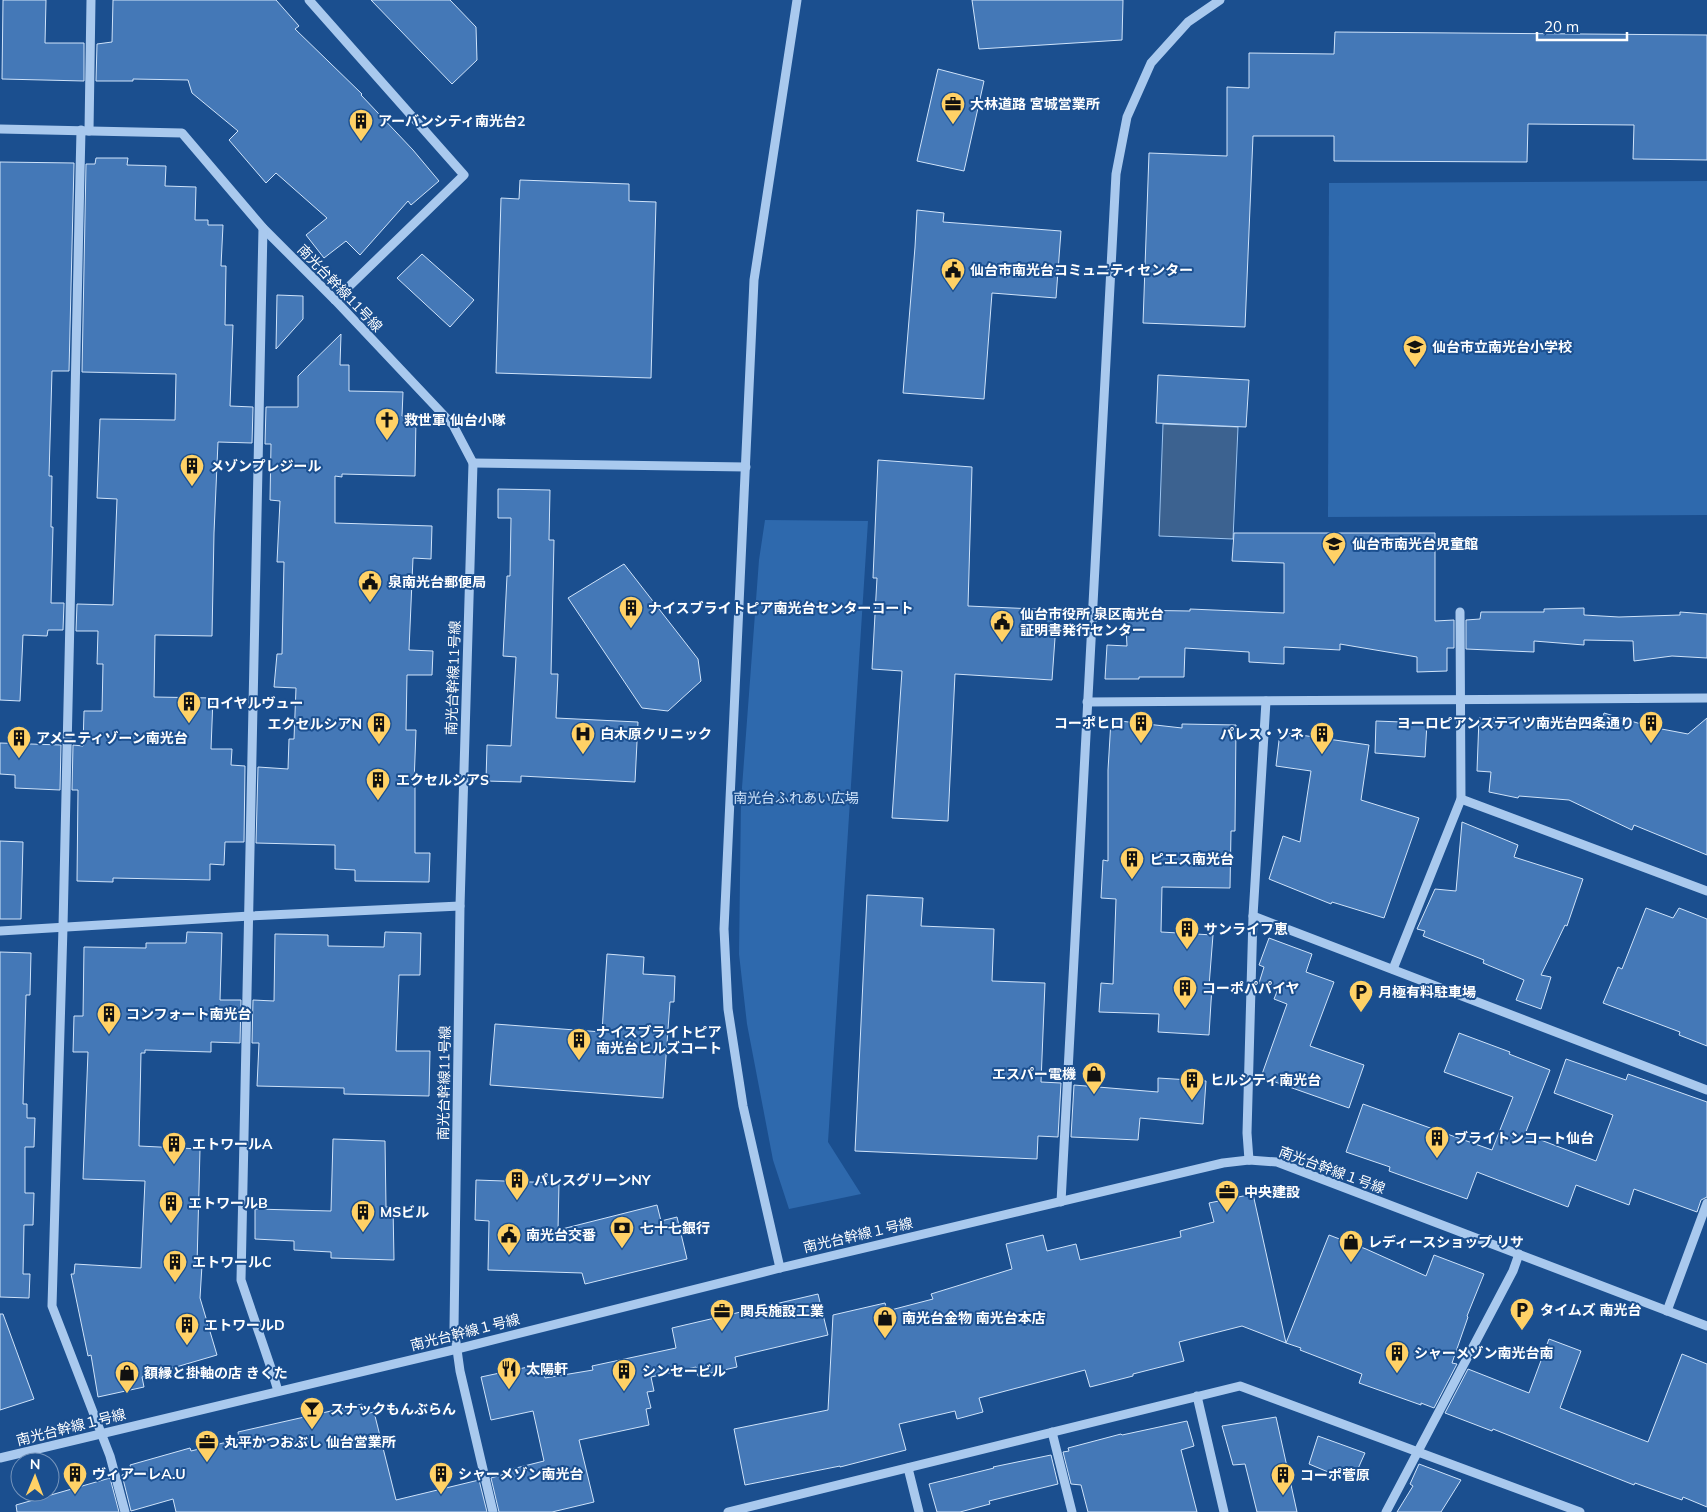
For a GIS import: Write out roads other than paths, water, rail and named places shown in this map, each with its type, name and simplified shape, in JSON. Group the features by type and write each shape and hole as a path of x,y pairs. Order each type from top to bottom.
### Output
{"street":[{"path":"91,0 85,130 52,1306 110,1456 125,1512"},
{"path":"309,0 464,175 335,300"},
{"path":"780,1268 743,1106 728,1009 724,929 754,280 797,0"},
{"path":"1061,1202 1116,174 1127,116 1151,63 1188,22 1220,0"},
{"name":"南光台幹線11号線","path":"0,129 182,133 263,228 335,300 453,425 473,463 460,906 454,1328 460,1371 493,1512"},
{"path":"263,228 241,1280 278,1391"},
{"path":"473,463 746,467"},
{"path":"1393,969 1461,798 1460,612"},
{"path":"1087,702 1707,698"},
{"path":"1249,1160 1247,1133 1253,916 1266,701"},
{"path":"1461,798 1707,891"},
{"path":"0,931 460,906"},
{"path":"1253,916 1707,1090"},
{"name":"南光台幹線１号線","path":"0,1458 457,1349 780,1268 1223,1163 1249,1160 1277,1162 1707,1326"},
{"path":"1667,1311 1707,1203"},
{"path":"1386,1512 1513,1271 1519,1254"},
{"path":"728,1512 1240,1386 1580,1512"},
{"path":"1197,1396 1224,1512"},
{"path":"1052,1432 1072,1512"},
{"path":"908,1468 919,1512"}],"place":[{"name":"大林道路 宮城営業所","path":"953,125"},
{"name":"アーバンシティ南光台2","path":"361,142"},
{"name":"仙台市南光台コミュニティセンター","path":"953,291"},
{"name":"仙台市立南光台小学校","path":"1415,368"},
{"name":"救世軍 仙台小隊","path":"387,441"},
{"name":"メゾンプレジール","path":"192,487"},
{"name":"仙台市南光台児童館","path":"1334,565"},
{"name":"泉南光台郵便局","path":"370,603"},
{"name":"ナイスブライトピア南光台センターコート","path":"631,629"},
{"name":"仙台市役所 泉区南光台 証明書発行センター","path":"1002,643"},
{"name":"ロイヤルヴュー","path":"189,724"},
{"name":"コーポヒロ","path":"1141,744"},
{"name":"ヨーロピアンステイツ南光台四条通り","path":"1651,744"},
{"name":"エクセルシアN","path":"379,745"},
{"name":"白木原クリニック","path":"583,755"},
{"name":"パレス・ソネ","path":"1322,755"},
{"name":"アメニティゾーン南光台","path":"19,759"},
{"name":"エクセルシアS","path":"378,801"},
{"name":"ピエス南光台","path":"1132,880"},
{"name":"サンライフ恵","path":"1187,950"},
{"name":"コーポパパイヤ","path":"1185,1009"},
{"name":"月極有料駐車場","path":"1361,1013"},
{"name":"コンフォート南光台","path":"109,1035"},
{"name":"ナイスブライトピア 南光台ヒルズコート","path":"579,1061"},
{"name":"エスパー電機","path":"1094,1095"},
{"name":"ヒルシティ南光台","path":"1192,1101"},
{"name":"ブライトンコート仙台","path":"1437,1159"},
{"name":"エトワールA","path":"174,1165"},
{"name":"パレスグリーンNY","path":"517,1201"},
{"name":"中央建設","path":"1227,1213"},
{"name":"エトワールB","path":"171,1224"},
{"name":"MSビル","path":"363,1233"},
{"name":"七十七銀行","path":"622,1249"},
{"name":"南光台交番","path":"509,1256"},
{"name":"レディースショップ リサ","path":"1351,1263"},
{"name":"エトワールC","path":"175,1283"},
{"name":"タイムズ 南光台","path":"1522,1331"},
{"name":"関兵施設工業","path":"722,1332"},
{"name":"南光台金物 南光台本店","path":"885,1339"},
{"name":"エトワールD","path":"187,1346"},
{"name":"シャーメゾン南光台南","path":"1397,1374"},
{"name":"太陽軒","path":"509,1390"},
{"name":"シンセービル","path":"624,1392"},
{"name":"額縁と掛軸の店 きくた","path":"127,1394"},
{"name":"スナックもんぶらん","path":"312,1430"},
{"name":"丸平かつおぶし 仙台営業所","path":"207,1463"},
{"name":"ヴィアーレA.U","path":"75,1495"},
{"name":"シャーメゾン南光台","path":"441,1495"},
{"name":"コーポ菅原","path":"1283,1496"}],"park label":[{"name":"南光台ふれあい広場","path":"796,798"}]}
